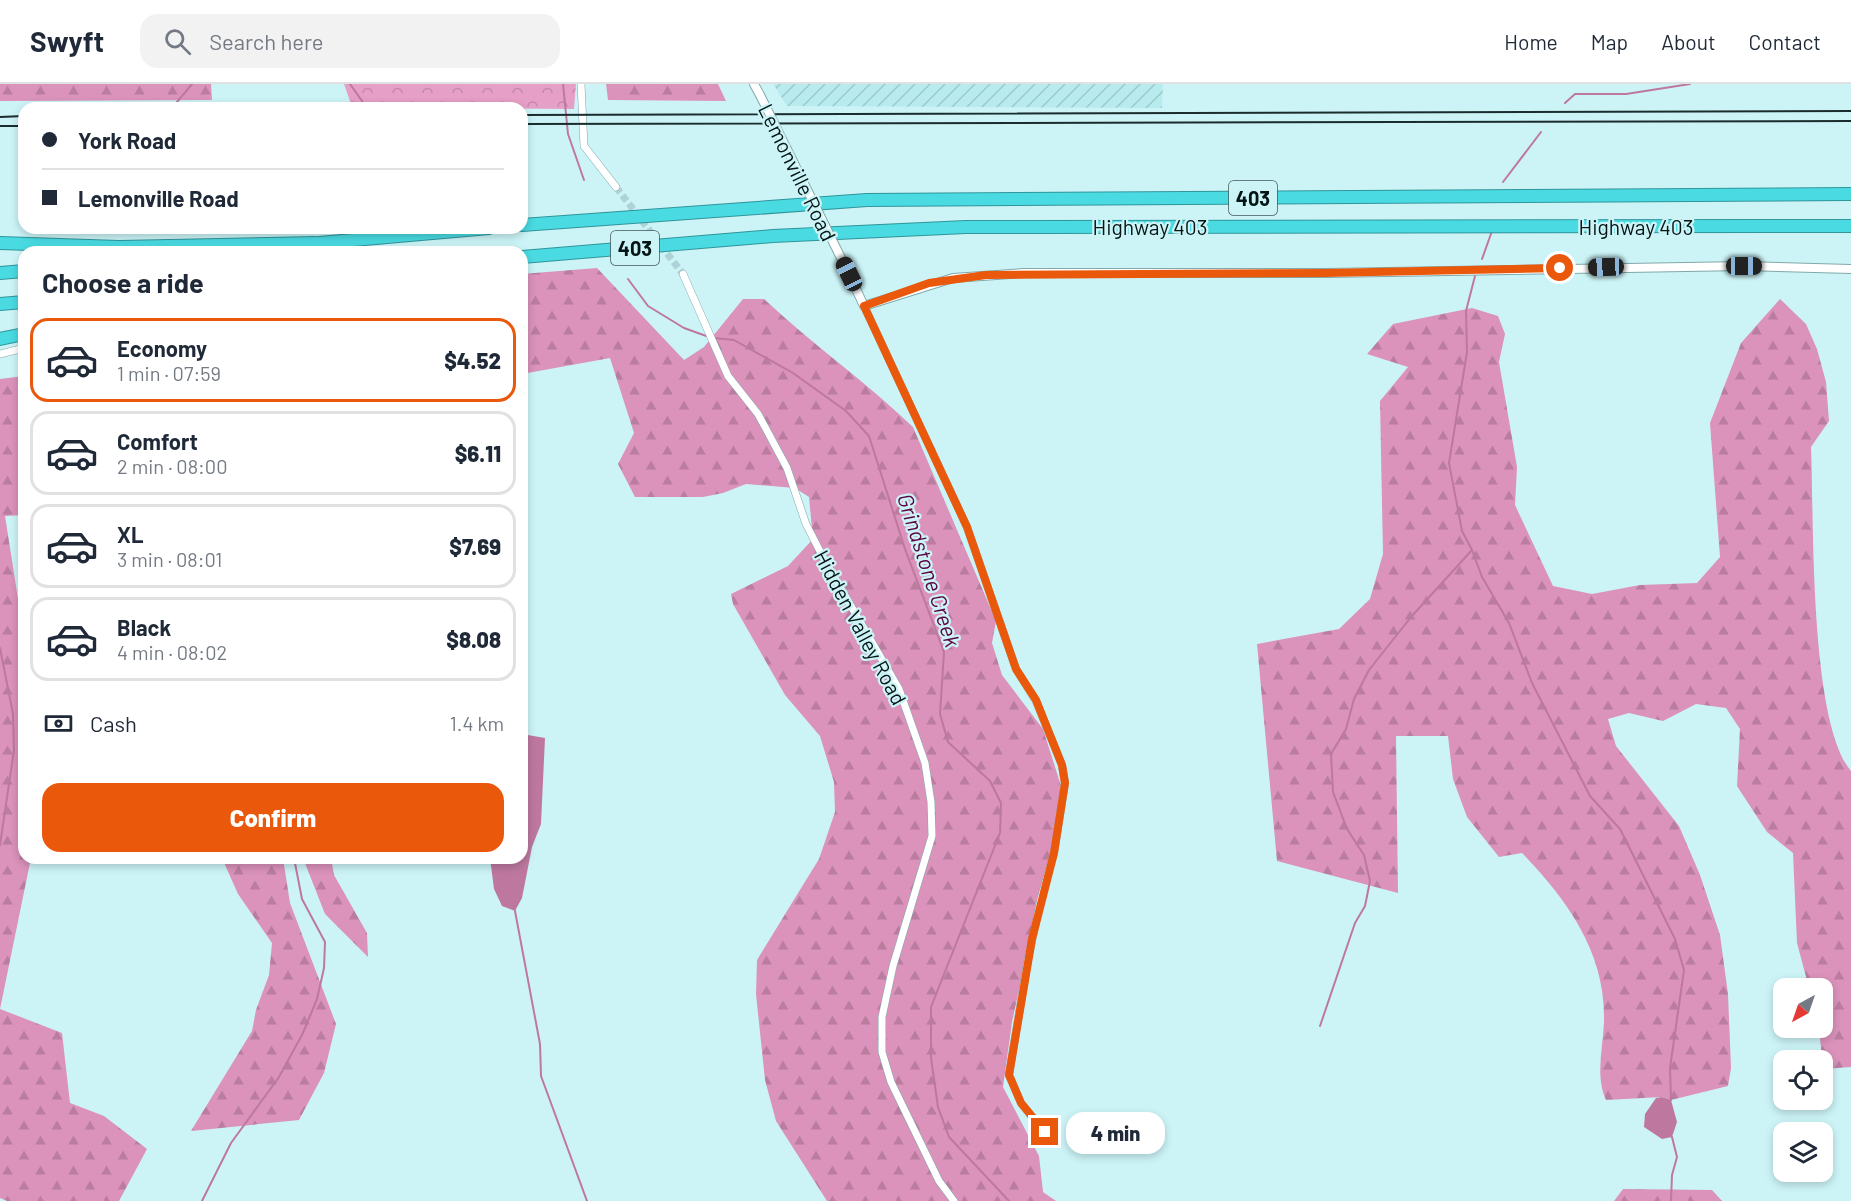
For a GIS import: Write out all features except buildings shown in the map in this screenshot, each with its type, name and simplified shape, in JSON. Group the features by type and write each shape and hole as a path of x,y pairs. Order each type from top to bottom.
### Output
{"highway":[{"name":"Highway 403","path":"528,225 867,200 1851,194"},
{"name":"Highway 403","path":"528,257 784,236 966,227 1851,226"},
{"path":"281,246 419,234"},
{"path":"0,243 90,246"},
{"path":"169,246 315,243"},
{"path":"0,273 18,272"},
{"path":"0,304 18,302"},
{"path":"0,339 18,335"}],"street":[{"path":"581,84 580,104 584,146 616,187"},
{"name":"Lemonville Road","path":"754,84 849,274 967,527 1016,669 1036,700 1062,765 1065,783 1054,853 1032,939 1009,1075 1021,1103 1045,1132"},
{"path":"864,306 953,278 1024,273 1326,273 1744,266 1851,269"},
{"name":"Hidden Valley Road","path":"683,274 728,376 758,414 787,468 807,524 820,551 899,689 925,763 931,802 932,836 893,966 882,1017 882,1052 891,1082 939,1181 954,1201"},
{"path":"0,354 18,350"}],"shaded area":[{"path":"773,84 1163,84 1162,108 787,106"},
{"path":"528,735 545,738 541,824 532,847 522,898 515,911 502,906 494,889 491,864 528,864"},
{"path":"1656,1098 1671,1100 1677,1122 1672,1137 1662,1139 1644,1127 1645,1114"}],"green space":[{"path":"0,84 211,84 212,100 0,101"},
{"path":"344,84 576,84 574,109 528,109 528,102 350,102"},
{"path":"606,84 718,84 726,101 608,100"},
{"path":"597,268 684,360 704,347 743,299 764,299 913,427 996,621 992,643 1002,675 1043,729 1062,789 1059,829 1035,916 1012,1022 1003,1087 1039,1156 1043,1192 1056,1201 827,1201 776,1121 765,1080 756,994 757,960 819,859 835,812 834,782 820,736 785,695 733,604 731,594 788,566 813,539 809,497 795,488 746,484 723,493 703,497 635,497 618,464 634,433 610,358 528,373 528,274"},
{"path":"1780,299 1806,324 1817,349 1826,382 1829,421 1811,447 1814,567 1816,616 1827,709 1837,746 1851,771 1851,1067 1833,1068 1833,1050 1821,1050 1820,1038 1833,1038 1833,978 1806,978 1797,943 1793,853 1767,832 1737,786 1740,729 1726,708 1696,704 1663,721 1629,713 1608,719 1616,746 1679,826 1700,875 1720,935 1728,994 1731,1068 1728,1086 1671,1100 1662,1097 1606,1100 1600,1072 1604,1022 1603,997 1591,951 1569,909 1539,871 1522,853 1499,857 1467,817 1453,779 1448,736 1396,736 1398,893 1277,861 1257,644 1339,629 1370,599 1383,554 1380,401 1408,367 1367,354 1393,324 1472,308 1498,316 1505,334 1499,362 1517,467 1515,505 1553,586 1592,594 1640,585 1697,583 1720,557 1710,423 1741,343"},
{"path":"18,377 18,515 5,516 18,599 18,864 30,864 0,1009 0,379"},
{"path":"225,864 284,864 290,903 336,1024 324,1073 299,1120 191,1131 252,1031 256,1010 269,975 272,943 238,894"},
{"path":"305,864 332,864 334,875 367,933 368,957 325,914"},
{"path":"0,1009 62,1033 70,1103 104,1116 147,1149 119,1201 7,1201 0,1198"},
{"path":"1623,1189 1712,1190 1722,1201 1614,1201"}],"waterway":[{"path":"177,102 192,84"},
{"path":"350,84 363,102"},
{"name":"Grindstone Creek","path":"563,84 568,134 584,180"},
{"path":"1565,103 1575,94 1626,94 1690,84"},
{"path":"1503,182 1541,132"},
{"path":"1482,259 1492,231"},
{"path":"1475,276 1466,311 1467,352 1449,463 1462,531 1482,577 1509,623 1532,683 1590,796 1620,829 1675,939 1684,970 1670,1068 1671,1100"},
{"name":"Grindstone Creek","path":"628,279 648,306 684,328 709,337"},
{"name":"Grindstone Creek","path":"714,338 734,340 793,373 846,411 869,436 905,549 944,652 940,714 948,742 990,781 1001,803 1000,833 931,1007 931,1058 938,1107 949,1137 1009,1201"},
{"path":"1320,1026 1355,923 1365,906 1370,881 1364,855 1347,829 1333,792 1331,754 1346,729 1354,699 1369,670 1411,617 1472,550"},
{"path":"0,648 13,714 14,750 0,845"},
{"path":"202,1201 231,1143 279,1077 303,1033 317,999 324,968 325,942 302,899 295,864"},
{"path":"515,911 540,1044 541,1076 587,1201"},
{"path":"1671,1201 1672,1175 1677,1157 1672,1137"}],"tunnel":[{"path":"616,187 683,274"}],"railway":[{"path":"528,115 1851,111"},
{"path":"0,117 18,116"},
{"path":"528,124 1851,121"},
{"path":"0,126 18,126"}],"route":[{"path":"1045,1132 1021,1103 1009,1075 1032,939 1054,853 1065,783 1062,765 1036,700 1016,669 967,527 864,306 929,283 986,275 1326,273 1560,268"}]}
